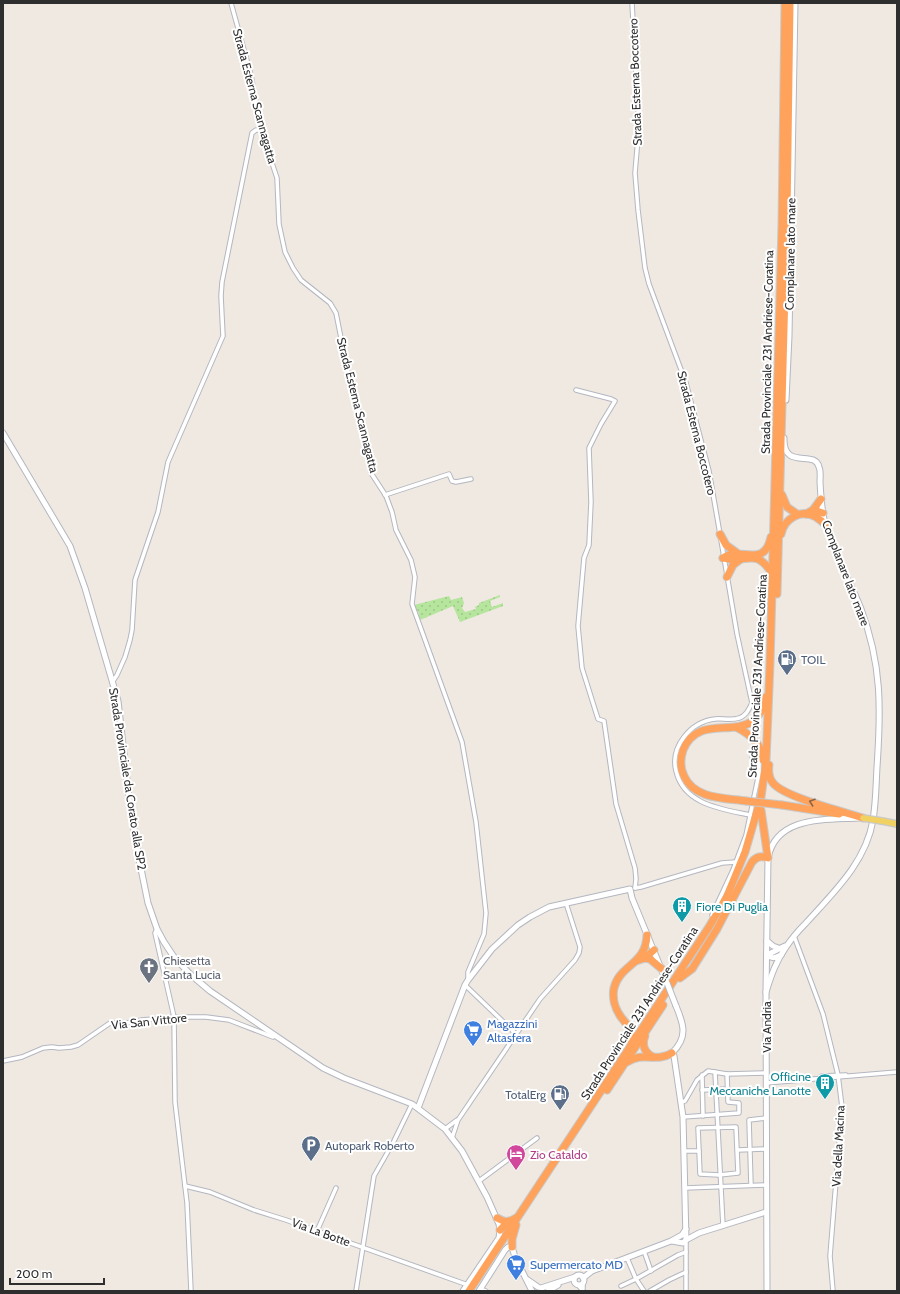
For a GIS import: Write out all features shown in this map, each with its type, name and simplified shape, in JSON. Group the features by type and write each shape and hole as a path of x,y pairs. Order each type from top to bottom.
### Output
{"highway":[{"name":"Strada Provinciale 231 Andriese-Coratina","path":"468,1288 519,1215 631,1045 654,1015 719,920 732,894 750,849 766,790 773,693 775,575 774,517 782,225 785,3"},
{"name":"Strada Provinciale 231 Andriese-Coratina","path":"477,1290 516,1225 626,1062 709,927 726,896 748,845 762,793 766,761 770,647 780,471 787,215 790,3"},
{"path":"780,471 783,475 782,497 786,507 797,514 823,512"},
{"path":"814,513 821,499"},
{"path":"814,513 826,525"},
{"path":"775,575 782,529 787,522 797,514"},
{"path":"720,534 726,545 740,556 752,556 763,552 770,542 771,525 774,517"},
{"path":"723,558 728,555 755,558 765,564 775,575"},
{"path":"727,577 733,565 740,556"},
{"path":"770,647 767,664 766,695 764,707 760,714 746,725 709,728 697,733 684,747 682,753 680,766 687,784 695,791 718,798 782,805 863,818"},
{"path":"736,727 749,735 761,750 764,761 760,788 762,793"},
{"path":"769,754 768,772 770,778 782,791 863,818"},
{"path":"680,978 696,964 720,923 752,862 759,857 768,858 761,810"},
{"path":"645,955 647,935"},
{"path":"631,1045 631,1034 616,1007 614,988 617,980 623,973 636,961 654,950"},
{"path":"645,955 662,969"},
{"path":"626,1023 637,1026 654,1015 657,1018 643,1041 644,1049 650,1056 653,1057"},
{"path":"626,1062 638,1056 662,1058 672,1053"},
{"path":"500,1230 508,1222 519,1215"},
{"path":"497,1218 503,1222 508,1222"},
{"path":"512,1247 512,1239 516,1225"}],"main road":[{"path":"863,818 897,824"}],"street":[{"name":"Strada Esterna Scannagatta","path":"231,3 251,75 261,130 277,178 279,224 285,252 301,280 330,303 336,313 347,368 362,423 371,473 385,495 392,512 396,530 411,560 415,578 412,604 462,742 476,822 486,913 484,934 468,972 468,980"},
{"name":"Strada Esterna Boccotero","path":"632,3 639,126 636,173 638,210 645,268 649,284 686,384 709,471 737,634 752,703 744,716 738,719 713,719 694,727 684,736 679,744 675,757 675,767 678,778 685,789 693,797 709,805 750,815"},
{"name":"Complanare lato mare","path":"786,946 855,866 862,855 870,836 874,812 880,719 880,701 876,666 868,630 861,608 838,557 826,525 821,499 819,465 816,461 808,458 791,456 787,452 784,444 789,328 795,3"},
{"path":"113,681 125,657 130,640 135,580 158,512 168,462 223,336 221,296 222,282 252,133 256,130 261,130"},
{"path":"576,390 611,398 615,401 589,448 591,502 589,546 584,558 580,594 578,626 579,645 582,668 598,719 604,721 616,804 635,868 636,879 632,898 682,1020 683,1034 677,1048 672,1053 674,1056 682,1102 683,1117 686,1291"},
{"name":"Strada Provinciale da Corato alla SP2","path":"3,433 70,546 82,580 118,701 130,806 148,903 157,929 174,957 190,974 210,991 275,1036 330,1071 344,1078 412,1104 444,1129 462,1151 479,1181 497,1218 500,1230"},
{"path":"385,495 449,474 452,481 456,482 471,479"},
{"path":"712,914 724,891 746,835 759,773 758,758 752,758"},
{"path":"768,858 773,842 780,835 796,825 810,821 863,818"},
{"name":"Via Andria","path":"767,1291 766,992 768,858"},
{"path":"418,1108 468,980 492,949 518,925 549,907 640,887 722,862 736,862"},
{"path":"452,1138 458,1120 540,999 579,953 580,947 566,903"},
{"path":"157,929 155,933 174,1017 175,1102 185,1186 191,1291"},
{"name":"Via della Macina","path":"794,936 807,967 823,1014 838,1076 842,1107 830,1256 833,1291"},
{"path":"767,942 781,949"},
{"path":"767,955 786,946"},
{"path":"766,992 770,977 786,946"},
{"path":"767,955 775,958 781,955"},
{"path":"465,986 516,1034"},
{"name":"Via San Vittore","path":"3,1061 22,1057 43,1048 71,1047 78,1045 110,1023 127,1024 142,1020 174,1017 206,1017 229,1020 273,1037 275,1036"},
{"path":"766,1082 897,1071"},
{"path":"682,1102 685,1101 692,1088 702,1075 708,1072 727,1074 766,1073"},
{"path":"715,1072 719,1175 723,1226"},
{"path":"683,1117 717,1116 739,1113 739,1103 728,1102 727,1074"},
{"path":"702,1075 703,1116"},
{"path":"702,1090 728,1089"},
{"path":"356,1291 374,1176 394,1141 412,1104"},
{"path":"751,1185 750,1120 766,1118"},
{"path":"444,1129 458,1120"},
{"path":"736,1127 738,1173 719,1175 700,1174 698,1128 718,1128 736,1127"},
{"path":"479,1181 537,1138"},
{"path":"738,1150 766,1150"},
{"path":"684,1151 699,1151"},
{"path":"685,1188 766,1185"},
{"name":"Via La Botte","path":"185,1186 210,1192 254,1210 456,1281 468,1288"},
{"path":"317,1231 336,1188"},
{"path":"512,1247 525,1278 538,1290 579,1280 592,1271 671,1241 686,1240 699,1233 766,1212"},
{"path":"677,1240 686,1228"},
{"path":"456,1281 463,1291 468,1288 499,1238 500,1230"},
{"path":"677,1240 686,1252"},
{"path":"486,1291 477,1290 506,1249 508,1247 512,1247"},
{"path":"500,1258 512,1247"},
{"path":"644,1251 651,1271"},
{"path":"621,1286 686,1252"},
{"path":"506,1253 515,1257"},
{"path":"627,1258 636,1279 644,1291"},
{"path":"650,1291 668,1280 686,1272"},
{"path":"579,1280 583,1290"},
{"path":"548,1291 555,1286 566,1282 579,1280"}],"green space":[{"path":"500,595 500,597 490,601 492,607 503,603 503,606 460,622 453,606 420,620 418,611 414,605 449,596 451,600 462,597 464,603 462,608 465,612 476,609 475,607 479,605 479,603"}],"place":[{"name":"TOIL","path":"787,676"},
{"name":"Fiore Di Puglia","path":"682,923"},
{"name":"Chiesetta Santa Lucia","path":"149,984"},
{"name":"Magazzini Altasfera","path":"473,1047"},
{"name":"Officine Meccaniche Lanotte","path":"825,1100"},
{"name":"TotalErg","path":"560,1111"},
{"name":"Autopark Roberto","path":"311,1162"},
{"name":"Zio Cataldo","path":"516,1171"},
{"name":"Supermercato MD","path":"516,1281"}]}
